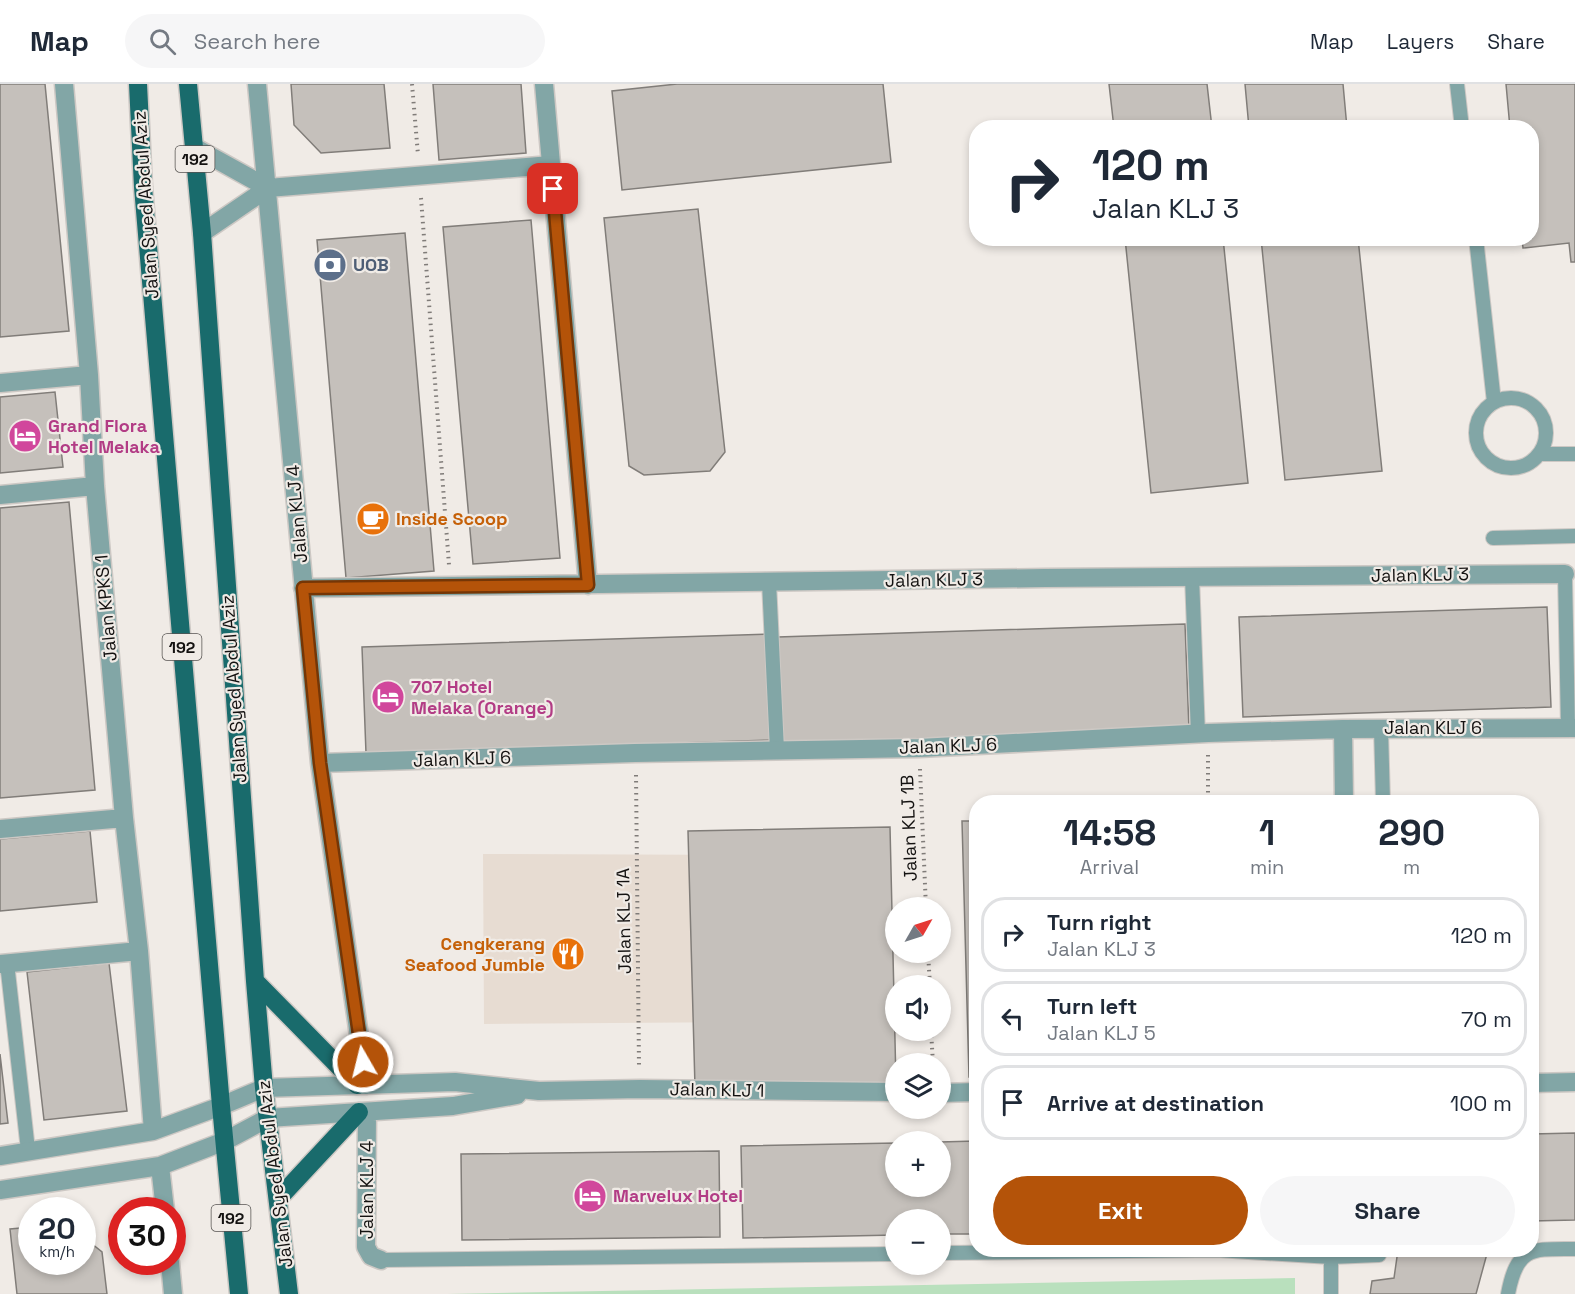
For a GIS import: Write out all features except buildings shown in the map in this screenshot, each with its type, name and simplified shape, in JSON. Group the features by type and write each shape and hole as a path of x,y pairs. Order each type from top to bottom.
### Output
{"main road":[{"name":"Jalan Syed Abdul Aziz","path":"138,84 143,187 239,1294"},
{"name":"Jalan Syed Abdul Aziz","path":"188,84 202,233 255,981 264,1088 289,1294"},
{"path":"255,981 362,1085"},
{"path":"278,1199 363,1112"}],"street":[{"name":"Jalan KPKS 1","path":"64,84 89,375 95,486 124,818 139,951 153,1131"},
{"name":"Jalan KLJ 4","path":"257,84 320,763 362,1085"},
{"path":"544,84 588,585"},
{"path":"194,147 268,188"},
{"path":"202,233 268,188 551,165"},
{"path":"0,383 89,375"},
{"path":"0,495 95,486"},
{"name":"Jalan KLJ 3","path":"303,588 1565,574"},
{"name":"Jalan KLJ 6","path":"320,763 636,753 920,748 1343,729 1572,728"},
{"path":"1343,729 1344,795"},
{"path":"0,830 124,818"},
{"path":"4,963 139,951"},
{"name":"Jalan KLJ 1","path":"264,1088 455,1082 539,1090 885,1092"},
{"path":"1539,1083 1575,1082"},
{"path":"0,1155 153,1131 264,1088"},
{"name":"Jalan KLJ 1","path":"268,1118 453,1106 539,1090"},
{"path":"951,1093 969,1092"},
{"name":"Jalan KLJ 4","path":"363,1112 366,1247 371,1256 381,1260"},
{"path":"0,1190 160,1166 225,1141 268,1118"},
{"path":"160,1166 164,1197"},
{"path":"171,1275 173,1294"}],"lane":[{"path":"1457,84 1461,120"},
{"path":"1477,246 1494,402"},
{"path":"1505,398 1517,398 1528,402 1538,410 1544,420 1546,432 1545,443 1539,454 1531,462 1510,468 1489,460 1477,441 1479,418 1485,409 1505,398"},
{"path":"1539,454 1575,454"},
{"path":"1493,538 1575,536"},
{"path":"1565,574 1572,728"},
{"path":"1192,577 1203,734"},
{"path":"769,582 777,750"},
{"path":"1381,729 1383,795"},
{"path":"4,963 28,1150"},
{"path":"1539,1249 1575,1250"},
{"path":"951,1253 969,1253"},
{"path":"381,1260 885,1254"},
{"path":"1331,1257 1331,1294"},
{"path":"1508,1294 1512,1273 1523,1257"}],"path":[{"path":"412,84 450,586"},
{"path":"1203,734 1207,795"},
{"name":"Jalan KLJ 1B","path":"920,748 926,897"},
{"name":"Jalan KLJ 1A","path":"636,753 639,1089"}],"shaded area":[{"path":"483,854 754,855 752,1022 484,1024"}],"green space":[{"path":"1295,1278 1295,1294 447,1294"}],"place":[{"name":"UOB","path":"330,265"},
{"name":"Grand Flora Hotel Melaka","path":"25,436"},
{"name":"Inside Scoop","path":"373,519"},
{"name":"707 Hotel Melaka (Orange)","path":"388,697"},
{"name":"Cengkerang Seafood Jumble","path":"568,954"},
{"name":"Marvelux Hotel","path":"590,1196"}],"route":[{"path":"363,1062 320,763 303,588 588,585 553,189"}]}
